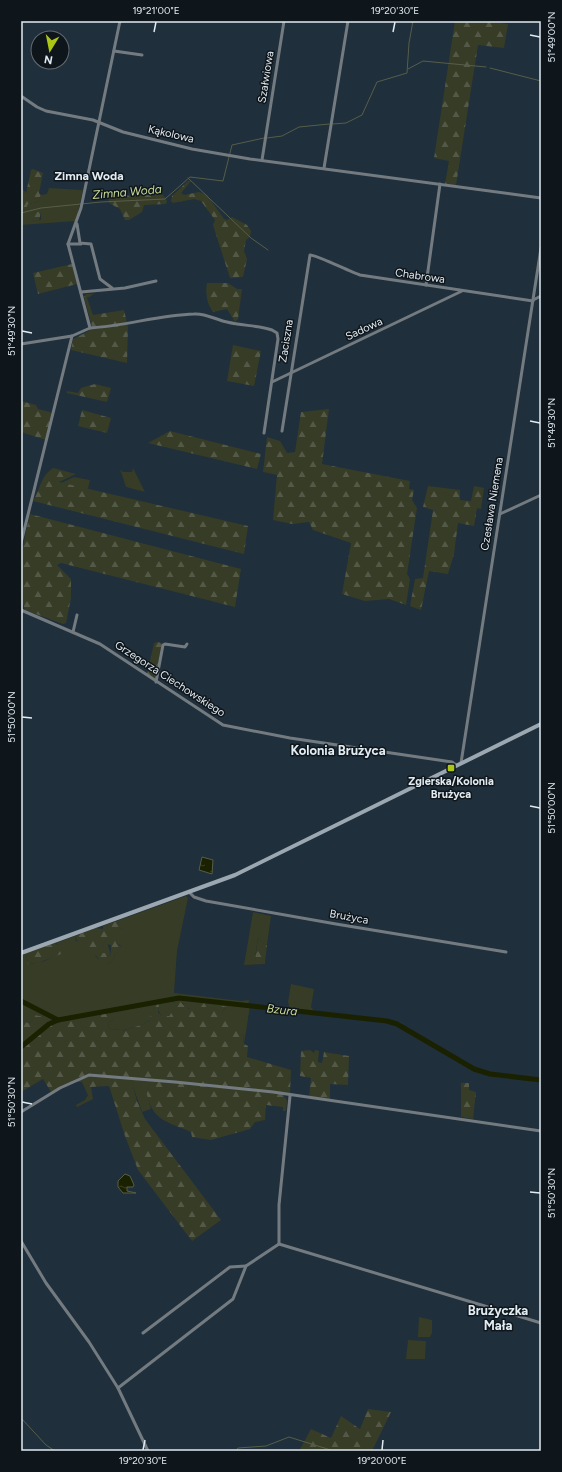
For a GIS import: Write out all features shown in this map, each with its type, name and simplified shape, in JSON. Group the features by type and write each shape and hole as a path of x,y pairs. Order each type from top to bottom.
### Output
{"main road":[{"path":"21,953 190,893 235,875 541,724"}],"street":[{"path":"90,328 69,253 68,244 81,208 120,21"},
{"name":"Szałwiowa","path":"262,160 284,21"},
{"path":"324,168 348,21"},
{"path":"114,51 142,55"},
{"name":"Kąkolowa","path":"21,96 46,111 100,122 111,128 152,139 230,156 541,198"},
{"path":"426,285 425,283 440,184"},
{"path":"77,221 79,242 81,244"},
{"path":"68,244 91,244 100,279 112,288"},
{"name":"Czesława Niemena","path":"459,764 500,514 541,248"},
{"name":"Chabrowa","path":"310,255 315,255 340,268 360,275 462,291 533,300"},
{"name":"Zaciszna","path":"282,431 290,373 310,255"},
{"path":"81,292 156,281"},
{"name":"Sadowa","path":"272,382 462,291"},
{"path":"533,300 541,296"},
{"path":"21,344 72,336 90,328 110,327 150,319 194,314 207,316 226,322 268,329 275,332 278,336 271,399 264,433"},
{"path":"21,543 72,336"},
{"path":"500,514 541,495"},
{"name":"Grzegorza Ciechowskiego","path":"21,610 100,644 216,722 231,728 459,764"},
{"path":"74,632 77,615"},
{"path":"156,682 163,645 185,647 188,644"},
{"name":"Brużyca","path":"190,893 206,901 321,922 506,952"},
{"path":"21,1112 56,1090 88,1076 175,1082 290,1096 541,1131"},
{"path":"279,1244 279,1205 290,1096"},
{"path":"21,1241 46,1283 89,1342 118,1388 148,1451"},
{"path":"143,1333 230,1266 246,1266 279,1244"},
{"path":"279,1244 541,1323"},
{"path":"118,1388 233,1299 246,1266"}],"green space":[{"path":"455,21 485,21 508,24 504,48 478,45 456,185 445,184 449,161 434,158"},
{"path":"33,169 43,173 39,193 41,195 37,202 28,204 27,207 31,212 41,212 39,221 21,220 21,187 26,193 31,170"},
{"path":"188,181 191,181 181,193 184,195 199,192 207,195 224,219 227,220 232,217 247,225 251,231 250,237 246,240 244,251 247,259 243,277 230,278 213,225 215,220 201,201 194,199 173,203 171,201 172,196"},
{"path":"49,188 83,190 76,221 21,225 21,220 41,220 41,212 31,212 27,207 28,204 37,202 41,195 47,194"},
{"path":"159,192 167,201 166,204 144,205 142,212 129,220 125,220 120,209 109,203 108,196 151,195"},
{"path":"72,264 77,284 38,294 33,273"},
{"path":"207,283 228,283 237,289 242,289 238,319 235,322 227,309 213,312 209,306 207,298"},
{"path":"86,294 94,294 87,298 93,315 124,310 128,327 127,363 71,350 73,339 89,331 92,327 84,297"},
{"path":"233,345 261,351 254,386 227,381"},
{"path":"95,384 111,388 107,402 67,393 67,391 78,393 81,388"},
{"path":"21,401 36,405 38,409 50,412 52,415 46,440 21,432"},
{"path":"329,409 322,464 410,481 409,489 414,490 412,500 417,508 407,574 410,579 406,605 389,599 365,601 342,594 351,543 313,530 309,522 292,524 273,520 277,475 263,472 267,437 280,441 287,453 295,452 301,412"},
{"path":"82,410 111,418 107,433 78,426"},
{"path":"170,431 261,454 257,469 148,443"},
{"path":"53,468 76,474 59,482 248,526 244,554 33,501 43,479"},
{"path":"133,468 145,492 126,487 120,469 123,472 132,472"},
{"path":"74,477 90,480 88,489 61,483"},
{"path":"428,486 460,490 460,500 471,501 474,486 484,488 481,509 477,508 474,526 458,523 454,554 448,574 429,571 421,610 410,606 415,579 423,578 433,510 423,507"},
{"path":"30,514 241,569 235,607 61,563 57,565 71,579 71,598 66,623 63,624 25,610 20,587 20,574 22,550"},
{"path":"154,643 162,643 155,679 147,674"},
{"path":"186,896 188,898 177,951 174,993 241,1001 249,1000 248,1005 250,1006 244,1044 243,1035 222,1013 226,1008 205,1001 202,1007 195,1007 191,1009 185,1007 183,1003 174,1002 168,1008 173,1012 168,1016 162,1016 158,1010 159,1007 151,1012 150,1020 147,1022 122,1031 120,1029 110,1030 108,1023 113,1020 110,1016 104,1015 103,1012 59,1020 33,1020 29,1023 21,1021 21,956 26,953 28,964 45,961 58,954 58,945 56,943 75,936 76,941 102,947 106,940 111,954 106,957 100,953 95,956 103,963 107,964 113,961 115,954 121,946 116,943 119,927 123,929 122,919"},
{"path":"253,912 271,916 267,945 258,938 255,958 257,961 265,962 265,964 244,965"},
{"path":"122,919 125,924 123,929 119,927 121,933 118,936 116,943 121,947 115,954 113,961 107,964 99,964 99,959 94,954 98,954 99,950 100,953 105,953 107,957 111,954 111,945 105,944 106,940 102,947 94,947 92,950 79,943 75,936 96,928 103,929 103,926"},
{"path":"258,938 267,945 265,962 258,962 255,959"},
{"path":"55,943 59,946 61,954 38,963 28,964 26,953"},
{"path":"291,984 314,989 311,1007 314,1011 386,1019 402,1023 400,1026 386,1021 290,1010 288,1002"},
{"path":"179,1001 189,1009 192,1007 201,1007 205,1001 227,1007 222,1013 230,1015 229,1020 236,1024 240,1029 244,1044 248,1046 247,1057 291,1070 290,1094 285,1094 284,1096 287,1100 286,1111 283,1111 283,1107 266,1105 265,1120 255,1122 250,1129 211,1140 192,1137 191,1132 161,1119 152,1109 146,1091 152,1081 131,1079 137,1101 145,1119 221,1220 192,1241 138,1170 109,1086 91,1087 93,1099 77,1107 76,1105 85,1100 88,1095 82,1082 75,1082 51,1092 43,1079 21,1092 21,1021 29,1023 33,1020 34,1015 59,1020 103,1012 104,1014 111,1014 113,1020 108,1023 110,1030 121,1029 123,1031 144,1024 150,1020 152,1009 157,1004 159,1005 158,1012 162,1016 169,1016 172,1012 167,1007 168,1004"},
{"path":"310,1050 314,1053 315,1050 319,1051 318,1062 322,1063 324,1052 349,1056 348,1085 330,1084 330,1100 309,1097 311,1078 300,1076 301,1051"},
{"path":"130,1078 153,1080 146,1091 151,1109 142,1112"},
{"path":"461,1083 469,1083 469,1090 476,1092 473,1119 461,1117"},
{"path":"419,1317 432,1320 432,1333 430,1337 418,1337"},
{"path":"408,1340 426,1341 425,1359 406,1359"},
{"path":"368,1409 391,1412 372,1451 299,1451 311,1429 331,1438 341,1416 360,1429"}],"water":[{"path":"202,857 213,860 212,874 199,870"},
{"path":"125,1174 130,1176 134,1185 133,1187 127,1187 127,1191 136,1193 123,1193 118,1187 118,1181"}],"waterway":[{"name":"Zimna Woda","path":"333,124 346,123 362,115 377,82 407,73 409,43 413,21"},
{"path":"408,69 423,61 486,67"},
{"path":"490,68 541,81"},
{"name":"Zimna Woda","path":"267,138 282,136 299,127 329,124"},
{"name":"Zimna Woda","path":"21,213 41,208 101,202 165,199 190,177 223,181 232,145 264,138"},
{"path":"188,178 251,238 268,250"},
{"name":"Bzura","path":"21,1047 49,1024 58,1020 179,998 387,1021 397,1024 474,1069 490,1074 541,1080"},
{"path":"21,1001 58,1020"},
{"path":"21,1418 46,1445 55,1451"},
{"path":"236,1451 238,1448 266,1446 289,1437 334,1451"}],"place":[{"name":"Zgierska/Kolonia Brużyca","path":"451,768"}],"district":[{"name":"Zimna Woda","path":"89,176"},
{"name":"Kolonia Brużyca","path":"338,750"},
{"name":"Brużyczka Mała","path":"498,1318"}]}
